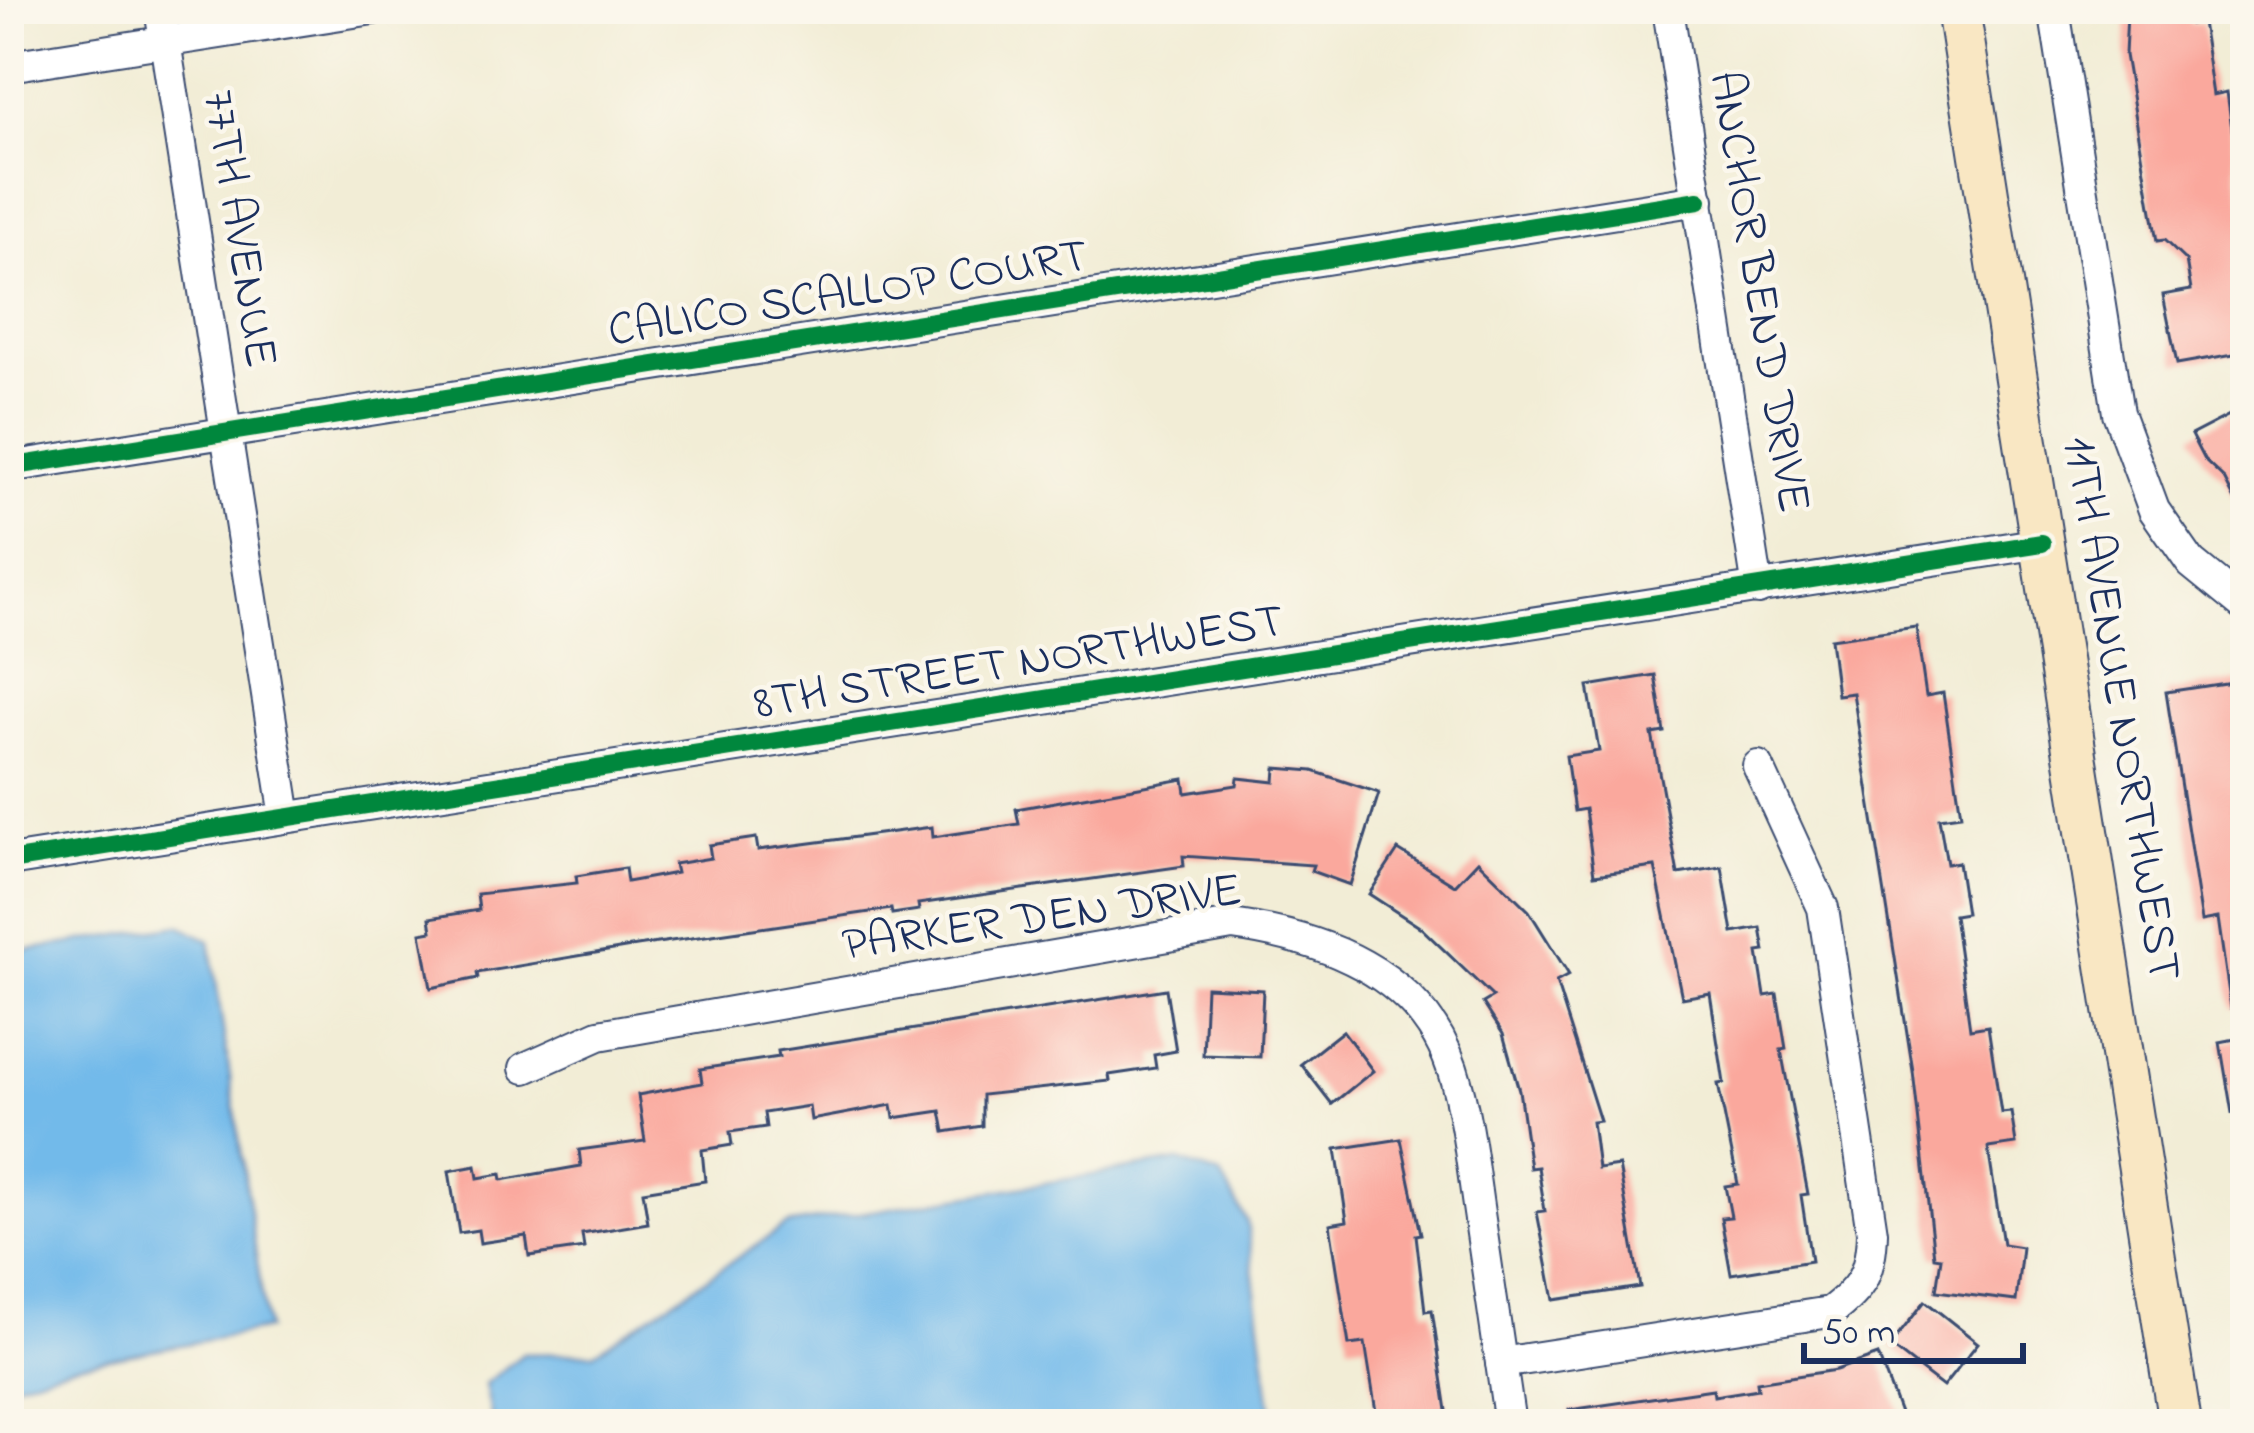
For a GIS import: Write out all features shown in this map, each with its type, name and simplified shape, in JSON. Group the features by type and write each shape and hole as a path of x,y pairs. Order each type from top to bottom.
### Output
{"street":[{"name":"77TH AVENUE","path":"160,9 286,817"},
{"path":"9,66 373,9"},
{"name":"ANCHOR BEND DRIVE","path":"1668,9 1758,589"},
{"name":"11TH AVENUE NORTHWEST","path":"1958,9 2180,1424"},
{"path":"2054,9 2118,413 2154,510 2191,563 2245,607"},
{"name":"CALICO SCALLOP COURT","path":"9,467 1699,200"},
{"name":"8TH STREET NORTHWEST","path":"9,861 2042,543"},
{"path":"1501,1363 1830,1312 1859,1291 1871,1266 1873,1232 1822,908 1758,766"},
{"name":"PARKER DEN DRIVE","path":"525,1068 599,1035 1232,926 1297,934 1354,956 1389,984 1429,1024 1451,1066 1472,1161 1510,1424"}],"water":[{"path":"180,925 210,941 267,1329 77,1364 9,1385 9,953"},
{"path":"1179,1161 1221,1176 1247,1222 1273,1424 493,1424 485,1384 523,1354 594,1353 787,1225"}],"building":[{"path":"2188,9 2190,24 2202,22 2213,95 2227,92 2245,226 2245,352 2177,364 2163,295 2191,290 2186,261 2164,240 2157,241 2125,55 2127,13"},
{"path":"2245,407 2245,520 2224,479 2204,460 2191,435"},
{"path":"1916,627 1926,696 1943,693 1961,815 1939,818 1947,864 1958,862 1966,913 1954,915 1970,1029 1988,1026 2001,1113 2011,1112 2016,1144 1988,1148 2003,1244 2022,1247 2016,1301 1936,1291 1941,1258 1934,1257 1913,1071 1853,693 1837,695 1830,639"},
{"path":"1655,675 1664,732 1652,734 1678,874 1722,867 1733,933 1761,928 1765,951 1758,952 1765,996 1777,994 1786,1049 1781,1050 1808,1194 1801,1195 1811,1261 1731,1274 1721,1218 1731,1217 1725,1186 1738,1184 1718,1084 1724,1083 1710,993 1682,998 1655,867 1594,875 1585,809 1574,811 1566,756 1599,751 1588,686"},
{"path":"2245,680 2245,1007 2231,1008 2218,918 2202,921 2166,692"},
{"path":"1276,768 1313,771 1379,793 1350,885 1311,871 1313,865 1183,856 1184,866 918,904 919,910 892,914 891,909 637,946 477,973 478,978 431,988 421,933 432,931 430,918 479,910 477,894 577,883 576,876 625,868 627,882 676,873 674,864 711,858 709,845 756,838 758,850 932,827 933,837 1019,824 1016,809 1184,779 1186,793 1237,785 1238,778 1275,782"},
{"path":"1398,850 1455,885 1478,861 1529,911 1569,975 1556,982 1600,1121 1592,1122 1598,1169 1619,1166 1640,1287 1554,1300 1537,1212 1545,1211 1538,1167 1530,1168 1519,1090 1503,1034 1483,1003 1493,997 1421,928 1369,894"},
{"path":"1206,987 1263,990 1260,1057 1203,1055"},
{"path":"1166,989 1176,1051 1154,1055 1156,1068 1109,1075 1110,1081 982,1095 982,1126 945,1132 941,1111 894,1118 892,1105 811,1120 809,1106 764,1113 766,1127 730,1132 732,1145 702,1150 705,1181 643,1191 648,1223 582,1234 584,1248 529,1256 526,1236 480,1243 478,1230 459,1233 449,1171 476,1166 478,1178 501,1174 502,1180 581,1166 579,1150 645,1141 638,1095 702,1083 700,1069 779,1057 778,1051"},
{"path":"1343,1031 1373,1071 1332,1104 1301,1064"},
{"path":"2245,1037 2245,1112 2232,1113 2220,1042"},
{"path":"1401,1139 1421,1234 1416,1235 1425,1311 1432,1310 1449,1424 1378,1424 1365,1343 1349,1345 1330,1224 1347,1221 1336,1149"},
{"path":"1925,1301 1978,1343 1943,1387 1890,1346"},
{"path":"1878,1355 1904,1424 1570,1424 1569,1410 1713,1389 1714,1396 1758,1389 1757,1382 1836,1370"}],"cycle path":[{"path":"9,467 1699,200"},
{"path":"9,861 2042,543"}]}
